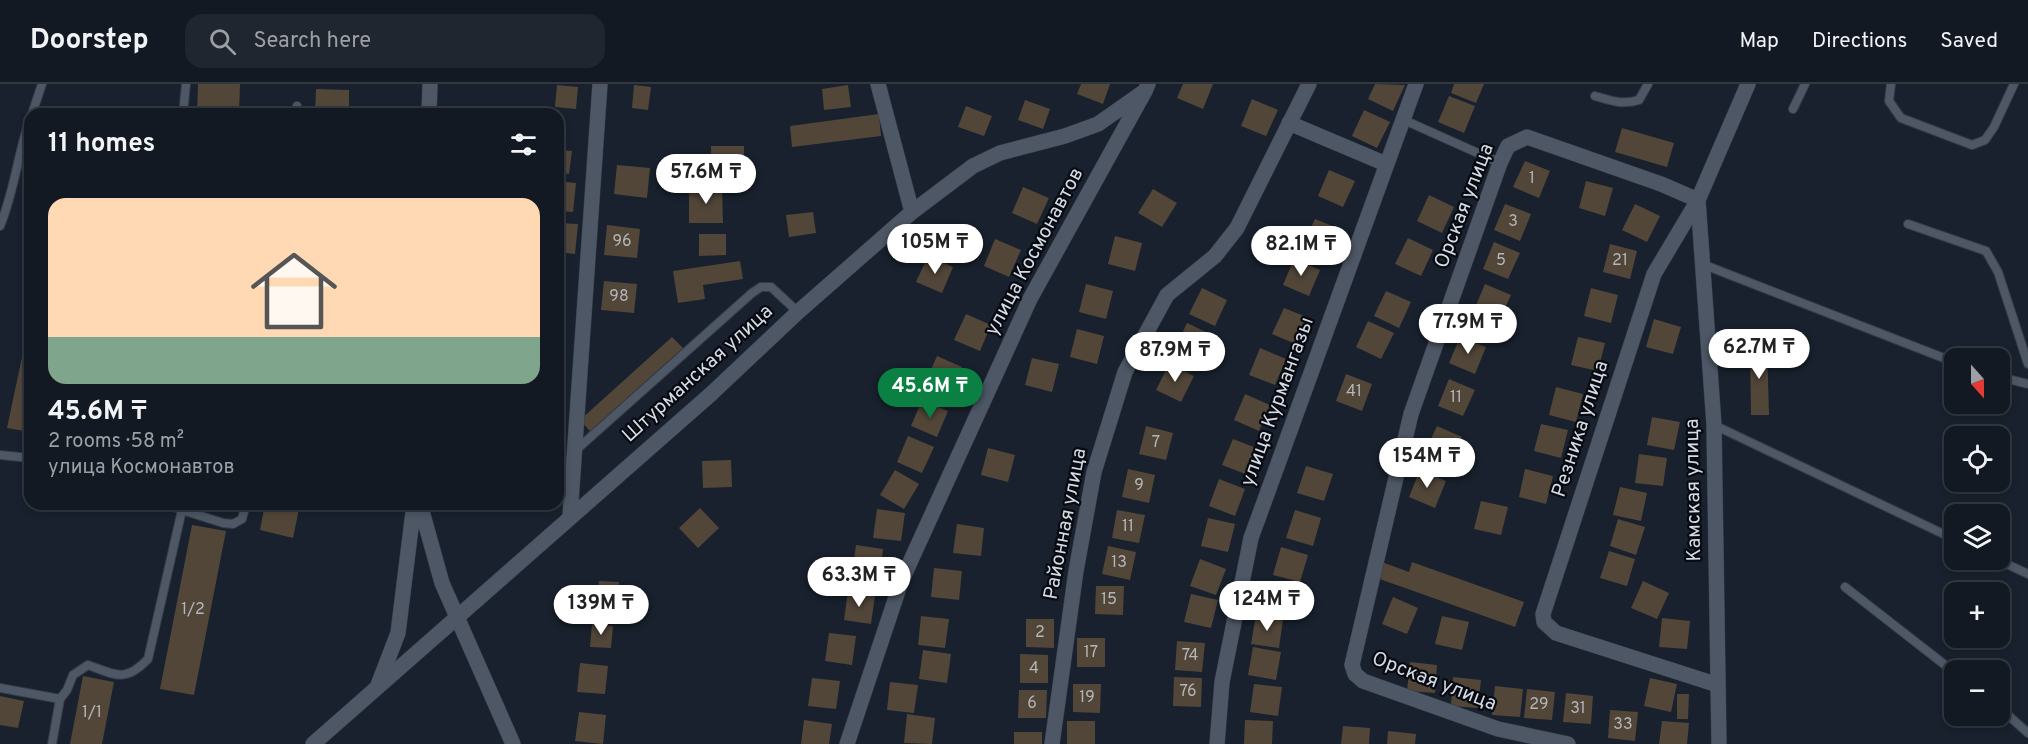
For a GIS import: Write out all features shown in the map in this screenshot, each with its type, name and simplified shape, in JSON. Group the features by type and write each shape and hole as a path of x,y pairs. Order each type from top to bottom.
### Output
{"street":[{"path":"429,108 430,84"},
{"path":"570,516 600,84"},
{"path":"878,84 912,212"},
{"name":"Районная улица","path":"1052,744 1076,571 1094,472 1125,372 1167,294 1215,256 1237,228 1308,84"},
{"name":"улица Курмангазы","path":"1217,744 1222,682 1251,538 1416,84"},
{"name":"Резника улица","path":"1718,686 1556,633 1544,622 1542,614 1654,274 1698,200 1748,84"},
{"name":"Штурманская улица","path":"313,744 711,394 798,312 912,212 973,166 1000,153 1065,136 1098,124 1146,87"},
{"name":"улица Космонавтов","path":"847,744 901,582 1030,299 1146,87"},
{"path":"1289,123 1386,164"},
{"name":"Орская улица","path":"1568,744 1498,729 1363,681 1355,674 1352,665 1411,414 1508,146 1527,137 1661,184 1698,200"},
{"name":"Камская улица","path":"1698,200 1714,424 1719,744"},
{"path":"377,688 398,633 413,510"},
{"path":"422,510 442,583 513,744"}],"lane":[{"path":"34,108 42,84"},
{"path":"184,108 186,84"},
{"path":"1595,96 1618,103 1629,103 1639,100 1648,84"},
{"path":"1793,109 1805,84"},
{"path":"1891,84 1889,101 1901,118 1972,145 1985,141 2014,84"},
{"path":"1404,120 1500,163"},
{"path":"0,226 7,209 24,137"},
{"path":"1908,224 1986,251 1998,272 2028,364"},
{"path":"1702,264 1944,358"},
{"path":"574,451 761,287 771,287 798,312"},
{"path":"2010,380 2028,384"},
{"path":"1714,424 1944,534"},
{"path":"0,455 24,457"},
{"path":"52,744 60,699 67,690 73,675 88,665 119,676 135,672 148,659 182,510"},
{"path":"200,510 223,523 234,524 242,519 244,510"},
{"path":"2010,566 2028,574"},
{"path":"1845,586 1944,664"},
{"path":"0,688 60,699"},
{"path":"2010,717 2028,732"}],"building":[{"path":"198,84 240,84 239,108 197,108"},
{"path":"1081,84 1110,84 1103,104 1077,94"},
{"path":"1183,84 1213,84 1203,109 1177,98"},
{"path":"1375,84 1405,85 1393,111 1368,99"},
{"path":"1454,84 1484,84 1476,103 1451,93"},
{"path":"557,85 578,87 576,109 555,107"},
{"path":"634,85 651,87 648,110 632,108"},
{"path":"848,85 851,107 824,110 822,89"},
{"path":"316,89 349,90 349,108 315,108"},
{"path":"1449,96 1475,106 1464,133 1438,122"},
{"path":"1252,99 1278,110 1266,136 1241,126"},
{"path":"1025,100 1050,109 1043,129 1018,120"},
{"path":"966,106 992,116 984,136 958,127"},
{"path":"1364,110 1390,122 1377,148 1352,136"},
{"path":"879,114 881,136 792,147 790,126"},
{"path":"1622,128 1674,143 1667,167 1615,152"},
{"path":"711,146 744,146 744,182 711,182"},
{"path":"564,150 572,151 569,174 564,173"},
{"path":"1525,161 1550,171 1539,198 1513,187"},
{"path":"617,165 650,168 647,198 614,194"},
{"path":"1329,170 1355,181 1343,207 1318,196"},
{"path":"1586,181 1613,188 1605,216 1579,208"},
{"path":"564,182 576,183 573,212 564,211"},
{"path":"689,187 722,187 723,223 689,223"},
{"path":"1023,187 1049,198 1037,224 1012,213"},
{"path":"1153,189 1177,203 1162,227 1138,213"},
{"path":"1429,195 1454,207 1442,233 1417,221"},
{"path":"1505,204 1531,214 1520,241 1494,230"},
{"path":"1635,204 1660,216 1647,242 1622,230"},
{"path":"813,212 816,233 789,237 786,215"},
{"path":"1315,219 1340,229 1329,256 1303,245"},
{"path":"564,223 578,224 575,254 564,253"},
{"path":"607,225 640,229 637,258 604,255"},
{"path":"699,234 726,234 726,255 699,256"},
{"path":"1115,236 1142,243 1135,271 1108,264"},
{"path":"1408,238 1433,250 1421,276 1395,264"},
{"path":"995,239 1021,250 1009,277 984,266"},
{"path":"1494,242 1520,253 1508,279 1483,269"},
{"path":"1610,244 1637,251 1630,279 1603,272"},
{"path":"928,256 953,267 942,293 916,282"},
{"path":"1294,259 1320,270 1309,296 1283,285"},
{"path":"740,261 743,279 703,285 705,299 678,303 673,271"},
{"path":"604,281 637,284 634,313 601,310"},
{"path":"1086,284 1113,291 1106,319 1079,312"},
{"path":"1485,284 1511,295 1499,321 1474,310"},
{"path":"1202,288 1227,300 1215,326 1189,314"},
{"path":"1591,288 1618,295 1611,323 1584,316"},
{"path":"1386,291 1411,302 1399,328 1374,316"},
{"path":"1284,308 1309,318 1298,345 1272,334"},
{"path":"966,314 991,325 980,351 954,340"},
{"path":"1654,319 1681,327 1673,354 1646,347"},
{"path":"1368,321 1394,333 1381,359 1356,347"},
{"path":"1187,323 1212,335 1200,361 1175,349"},
{"path":"1077,329 1104,336 1097,364 1070,357"},
{"path":"672,337 683,348 590,431 580,420"},
{"path":"1460,337 1486,347 1475,374 1449,363"},
{"path":"1578,337 1605,343 1598,371 1571,365"},
{"path":"1750,344 1767,344 1769,415 1751,415"},
{"path":"24,348 24,431 7,428"},
{"path":"1260,348 1286,359 1275,385 1249,375"},
{"path":"937,356 962,367 951,394 925,383"},
{"path":"1032,358 1059,364 1052,392 1025,385"},
{"path":"1169,364 1194,376 1181,402 1156,390"},
{"path":"1346,374 1372,384 1362,411 1336,401"},
{"path":"1449,379 1475,390 1463,416 1438,406"},
{"path":"1556,387 1583,394 1576,422 1549,415"},
{"path":"1245,394 1270,405 1259,431 1234,420"},
{"path":"922,400 948,411 937,437 911,426"},
{"path":"1652,417 1680,422 1674,450 1647,445"},
{"path":"1541,424 1568,430 1561,458 1534,451"},
{"path":"1146,426 1173,433 1166,460 1139,454"},
{"path":"1437,426 1462,437 1451,463 1425,452"},
{"path":"908,436 934,447 922,473 897,462"},
{"path":"1233,439 1259,449 1248,475 1222,465"},
{"path":"988,448 1015,455 1008,482 981,475"},
{"path":"1639,454 1667,458 1663,486 1635,483"},
{"path":"731,460 732,487 703,488 702,461"},
{"path":"1306,466 1333,474 1324,501 1297,493"},
{"path":"1128,469 1155,475 1149,503 1122,497"},
{"path":"1525,469 1553,476 1546,504 1519,497"},
{"path":"895,470 919,484 904,509 880,495"},
{"path":"1420,470 1446,481 1435,508 1409,497"},
{"path":"1219,479 1245,489 1235,516 1209,506"},
{"path":"1620,487 1647,493 1641,521 1613,515"},
{"path":"1481,501 1508,507 1501,535 1474,529"},
{"path":"700,508 719,528 698,548 679,528"},
{"path":"877,509 905,513 901,541 873,538"},
{"path":"264,510 299,510 293,538 260,530"},
{"path":"1117,510 1145,515 1139,543 1112,538"},
{"path":"1295,510 1321,518 1313,546 1286,538"},
{"path":"1208,518 1235,524 1228,552 1201,546"},
{"path":"1618,519 1645,527 1636,555 1610,546"},
{"path":"957,524 984,528 981,556 953,553"},
{"path":"192,525 226,531 194,695 160,689"},
{"path":"856,545 883,549 880,577 852,573"},
{"path":"1108,546 1136,552 1130,580 1102,574"},
{"path":"1281,547 1308,555 1300,582 1273,575"},
{"path":"1609,551 1635,559 1627,586 1600,578"},
{"path":"1200,559 1226,569 1216,595 1190,586"},
{"path":"1379,561 1409,572 1412,562 1524,602 1515,627 1374,577"},
{"path":"934,568 962,571 959,600 931,597"},
{"path":"599,581 619,582 617,605 597,603"},
{"path":"1643,581 1669,593 1657,619 1631,608"},
{"path":"1263,584 1290,590 1284,618 1257,612"},
{"path":"1096,586 1124,586 1123,615 1095,614"},
{"path":"848,591 875,595 871,624 844,620"},
{"path":"1191,594 1218,600 1211,628 1184,622"},
{"path":"1393,597 1418,608 1407,634 1382,624"},
{"path":"1256,615 1283,619 1279,648 1251,644"},
{"path":"921,616 949,619 945,648 918,645"},
{"path":"1442,616 1469,622 1462,650 1435,644"},
{"path":"1662,618 1690,621 1687,649 1659,647"},
{"path":"1026,619 1054,619 1054,648 1026,647"},
{"path":"592,624 613,626 611,648 590,647"},
{"path":"829,633 856,636 852,665 825,661"},
{"path":"1077,638 1105,638 1105,667 1077,667"},
{"path":"1177,641 1205,643 1202,672 1175,670"},
{"path":"1253,647 1281,652 1276,680 1248,675"},
{"path":"923,650 951,654 947,683 919,679"},
{"path":"1020,654 1048,655 1048,683 1020,683"},
{"path":"1410,662 1437,665 1435,693 1407,691"},
{"path":"580,663 608,666 605,694 577,692"},
{"path":"83,676 114,682 102,744 70,744"},
{"path":"1174,677 1202,678 1201,707 1173,706"},
{"path":"1453,677 1481,680 1478,708 1451,706"},
{"path":"812,678 840,681 836,709 808,706"},
{"path":"1650,678 1677,684 1671,712 1644,706"},
{"path":"890,682 918,685 914,713 887,710"},
{"path":"1073,684 1101,684 1100,713 1073,712"},
{"path":"1254,684 1282,687 1278,716 1250,712"},
{"path":"1495,686 1523,689 1520,717 1492,715"},
{"path":"1527,689 1555,692 1552,720 1524,718"},
{"path":"1019,690 1047,690 1046,718 1018,718"},
{"path":"1566,693 1593,696 1591,724 1563,722"},
{"path":"1677,694 1689,694 1688,719 1677,719"},
{"path":"0,696 24,701 18,728 0,725"},
{"path":"1610,710 1638,712 1635,741 1608,738"},
{"path":"579,712 606,715 603,744 575,741"},
{"path":"907,714 935,718 932,744 904,743"},
{"path":"804,720 832,724 829,744 801,744"},
{"path":"1245,720 1273,721 1272,744 1244,744"},
{"path":"1067,721 1095,721 1095,744 1067,744"},
{"path":"1662,721 1689,723 1687,744 1659,744"},
{"path":"1343,726 1370,728 1369,744 1341,744"},
{"path":"1388,731 1416,734 1415,744 1387,744"},
{"path":"1014,732 1042,732 1042,744 1014,744"}]}
